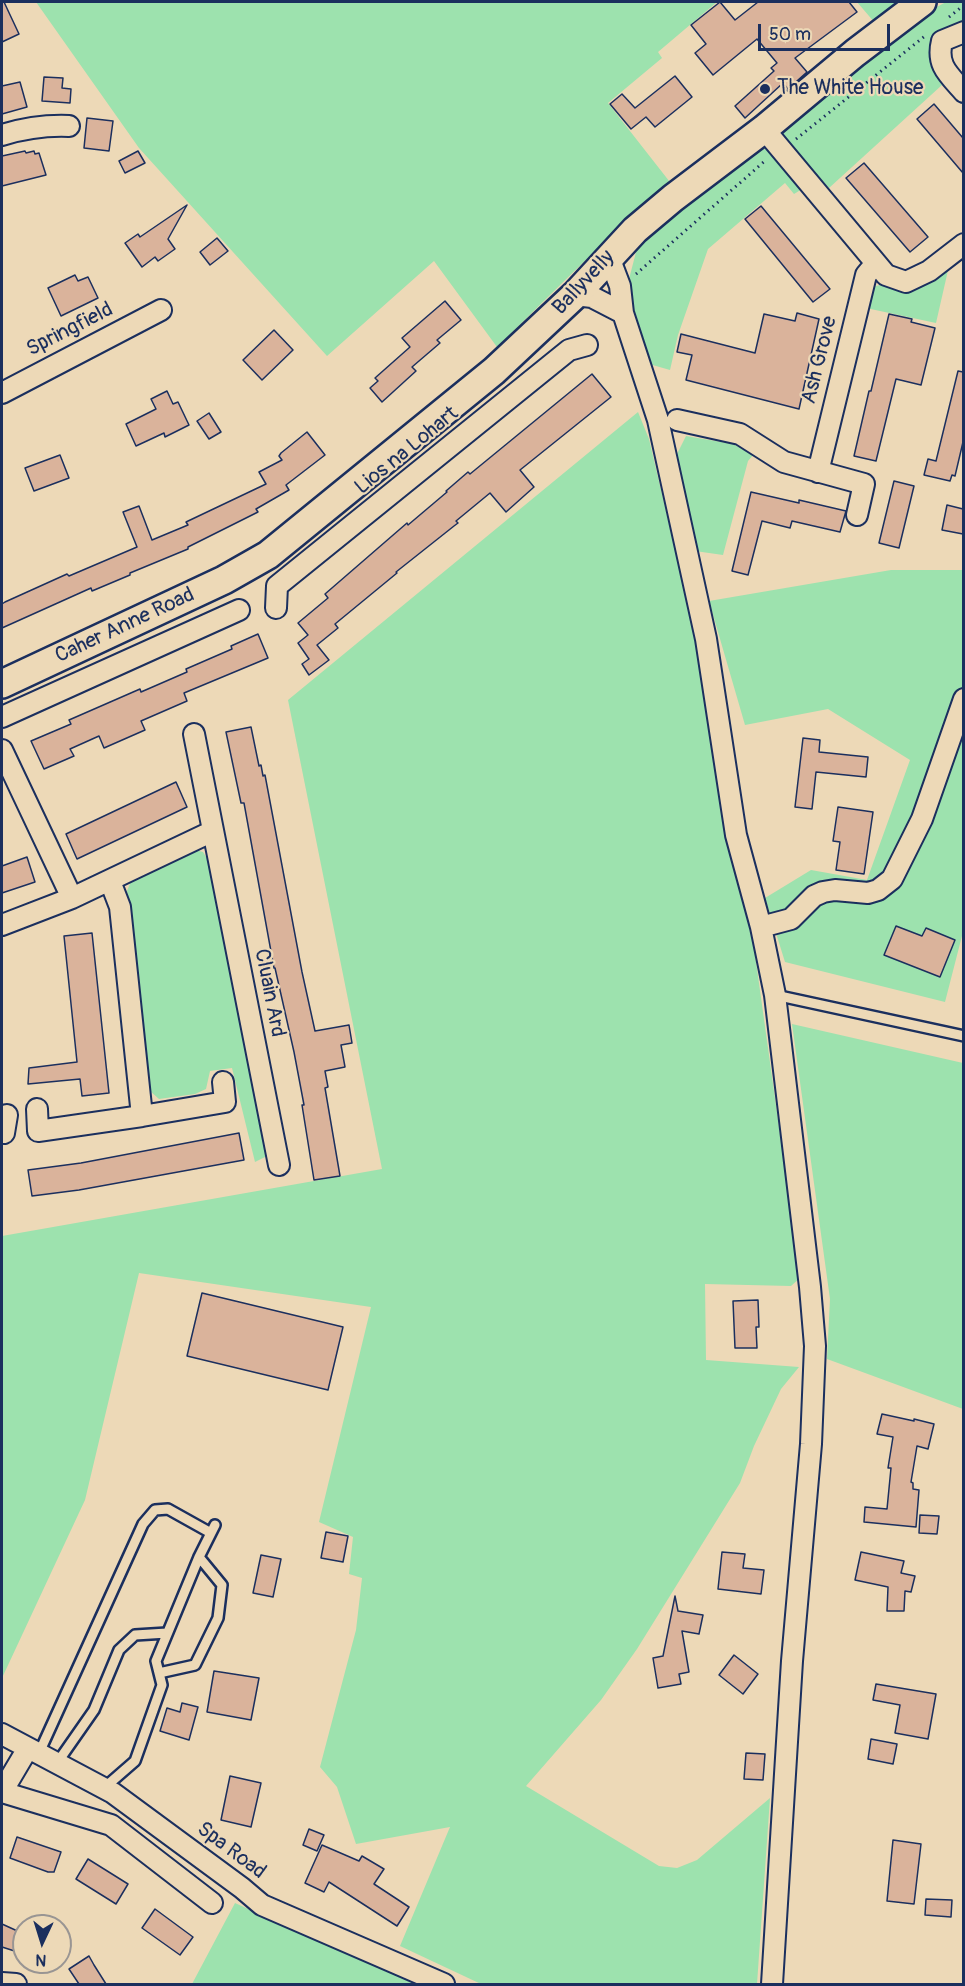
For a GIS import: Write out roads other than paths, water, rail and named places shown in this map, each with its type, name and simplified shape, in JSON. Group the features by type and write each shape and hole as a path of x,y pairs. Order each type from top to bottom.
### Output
{"street":[{"name":"Ballyvelly","path":"249,567 304,527 494,371 575,294 635,230 673,198 764,129 855,53 922,2"},
{"path":"963,32 942,40 939,52 943,68 963,92"},
{"path":"2,135 28,127 69,126"},
{"path":"764,129 886,275 906,282 929,271 963,244"},
{"path":"609,257 620,286 623,313 658,420 706,639 736,835 761,927 775,995 810,1287 815,1346 811,1444 792,1661 772,1984"},
{"name":"Ash Grove","path":"818,472 866,275 876,263"},
{"path":"575,294 592,297 623,313"},
{"name":"Springfield","path":"2,393 161,310"},
{"name":"Lios na Lohart","path":"276,608 278,586 569,350 587,345"},
{"path":"677,420 740,434 784,462 864,484 857,515"},
{"path":"396,450 417,474"},
{"name":"Caher Anne Road","path":"2,684 249,567"},
{"path":"2,717 240,610"},
{"path":"761,927 791,919 814,896 823,892 835,890 868,892 878,890 892,879 922,819 963,699"},
{"name":"Cluain Ard","path":"194,734 279,1165"},
{"path":"2,750 72,898"},
{"path":"2,925 72,898 213,831"},
{"path":"110,881 120,907 142,1116"},
{"path":"37,1109 38,1131 225,1102 223,1082"},
{"name":"Spa Road","path":"2,1734 104,1788 262,1905 444,1984"},
{"path":"34,1750 2,1792 111,1825 212,1903"},
{"path":"2,1983 16,1984"}],"lane":[{"path":"775,995 963,1036"},
{"path":"34,1750 143,1524 155,1510 168,1509 213,1529 156,1661 162,1685 135,1761 104,1788"},
{"path":"159,1673 195,1665 218,1618 222,1585 199,1557"},
{"path":"57,1763 94,1710 118,1650 135,1635 167,1633"}],"place":[{"name":"The White House","path":"765,89"}]}
